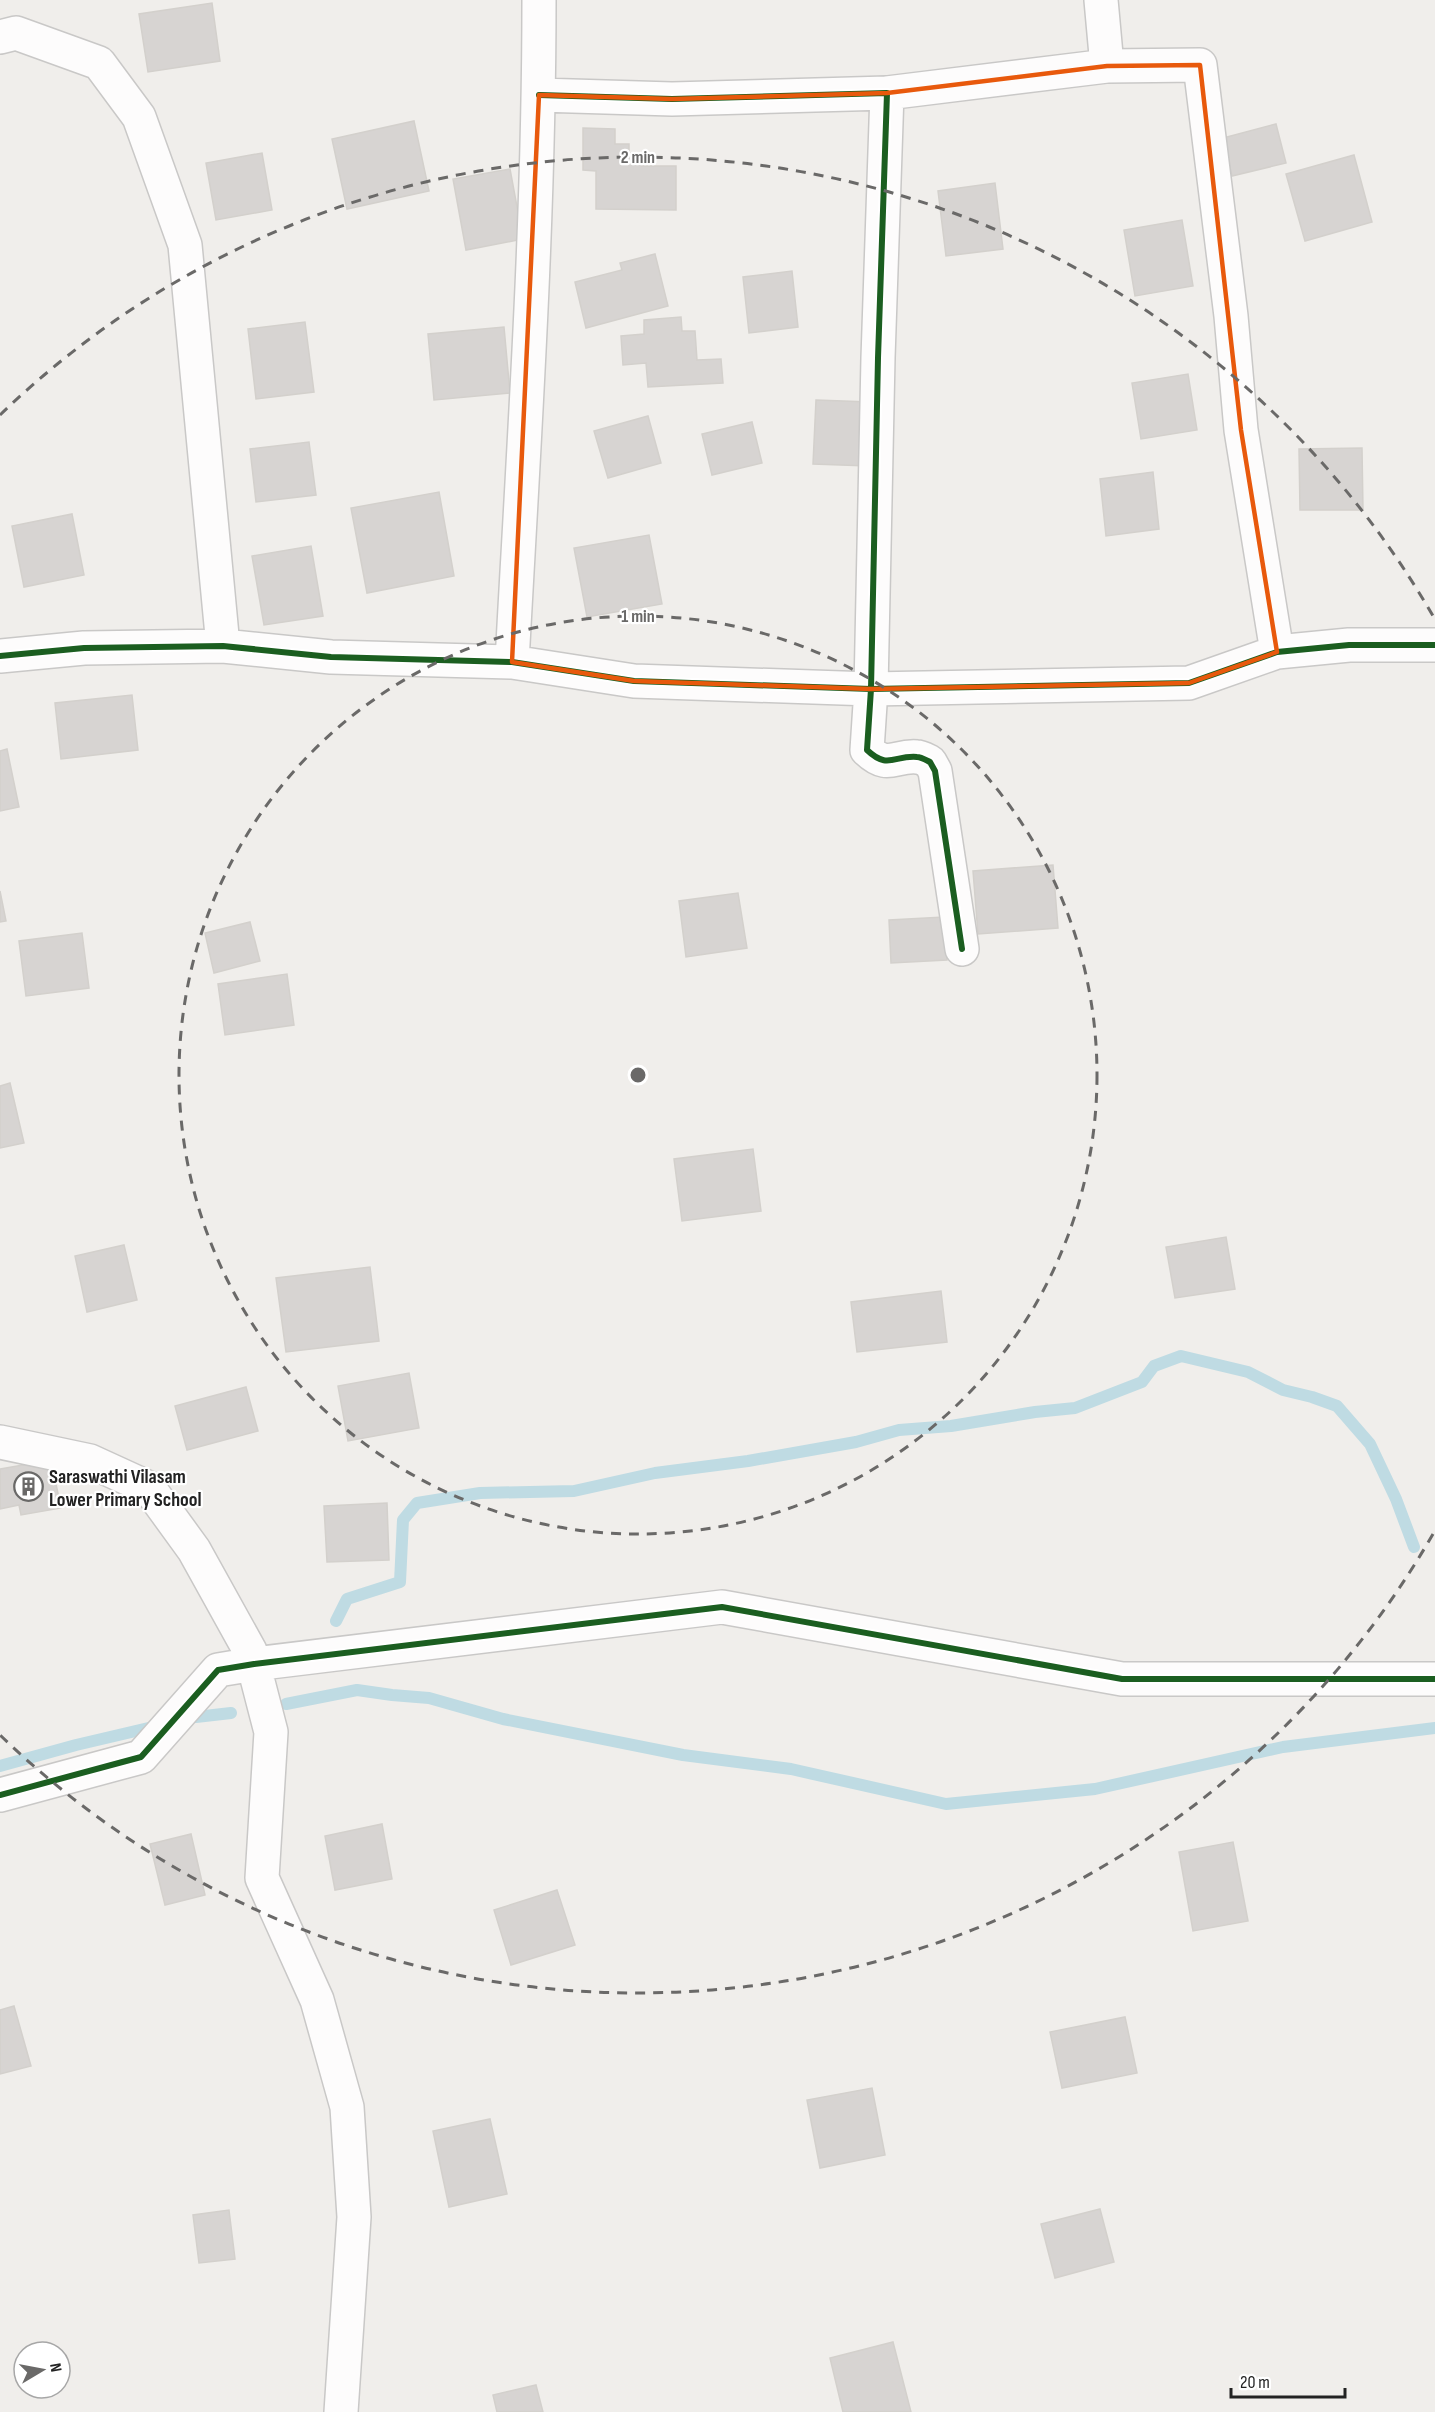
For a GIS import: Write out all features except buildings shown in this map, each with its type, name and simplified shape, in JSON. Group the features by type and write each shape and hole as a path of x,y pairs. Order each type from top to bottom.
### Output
{"street":[{"path":"512,662 539,95 539,0"},
{"path":"1101,0 1107,66"},
{"path":"0,37 16,33 99,63 139,117 185,245 223,646"},
{"path":"539,95 672,99 887,93 1107,66 1200,65 1231,316 1241,430 1277,652"},
{"path":"887,93 878,358 871,689 867,750 876,759 887,762 917,757 930,762 935,771 962,949"},
{"path":"0,656 84,648 223,646 331,657 512,662 634,681 871,689 1189,683 1277,652 1349,645 1435,645"},
{"path":"0,1442 90,1461 149,1488 194,1550 250,1651 271,1732 262,1878 317,2000 346,2107 354,2217 341,2412"},
{"path":"0,1795 141,1757 218,1670 723,1607 1122,1679 1435,1679"}],"highlighted area":[{"path":"1200,65 1241,430 1277,652 1189,683 871,689 634,681 512,662 539,95 672,99 887,93 1107,66"}],"waterway":[{"path":"336,1621 347,1599 400,1582 403,1520 417,1503 480,1493 574,1491 655,1473 748,1461 856,1442 899,1430 951,1426 1075,1408 1142,1382 1154,1366 1181,1356 1248,1372 1283,1390 1337,1406 1370,1444 1396,1499 1414,1547"},
{"path":"286,1704 357,1690 429,1698 503,1719 683,1755 791,1769 946,1804 1095,1789 1283,1747 1435,1728"},
{"path":"196,1717 231,1713"},
{"path":"0,1766 157,1726"}],"cycle path":[{"path":"539,95 672,99 887,93 878,358 871,689 867,750 874,756 886,760 920,758 930,762 935,771 962,949"},
{"path":"0,656 84,648 223,646 331,657 512,662 634,681 871,689 1189,683 1277,652 1349,645 1435,645"},
{"path":"0,1795 141,1757 218,1670 722,1607 1122,1679 1435,1679"}],"place":[{"name":"Saraswathi Vilasam Lower Primary School","path":"28,1487"}]}
